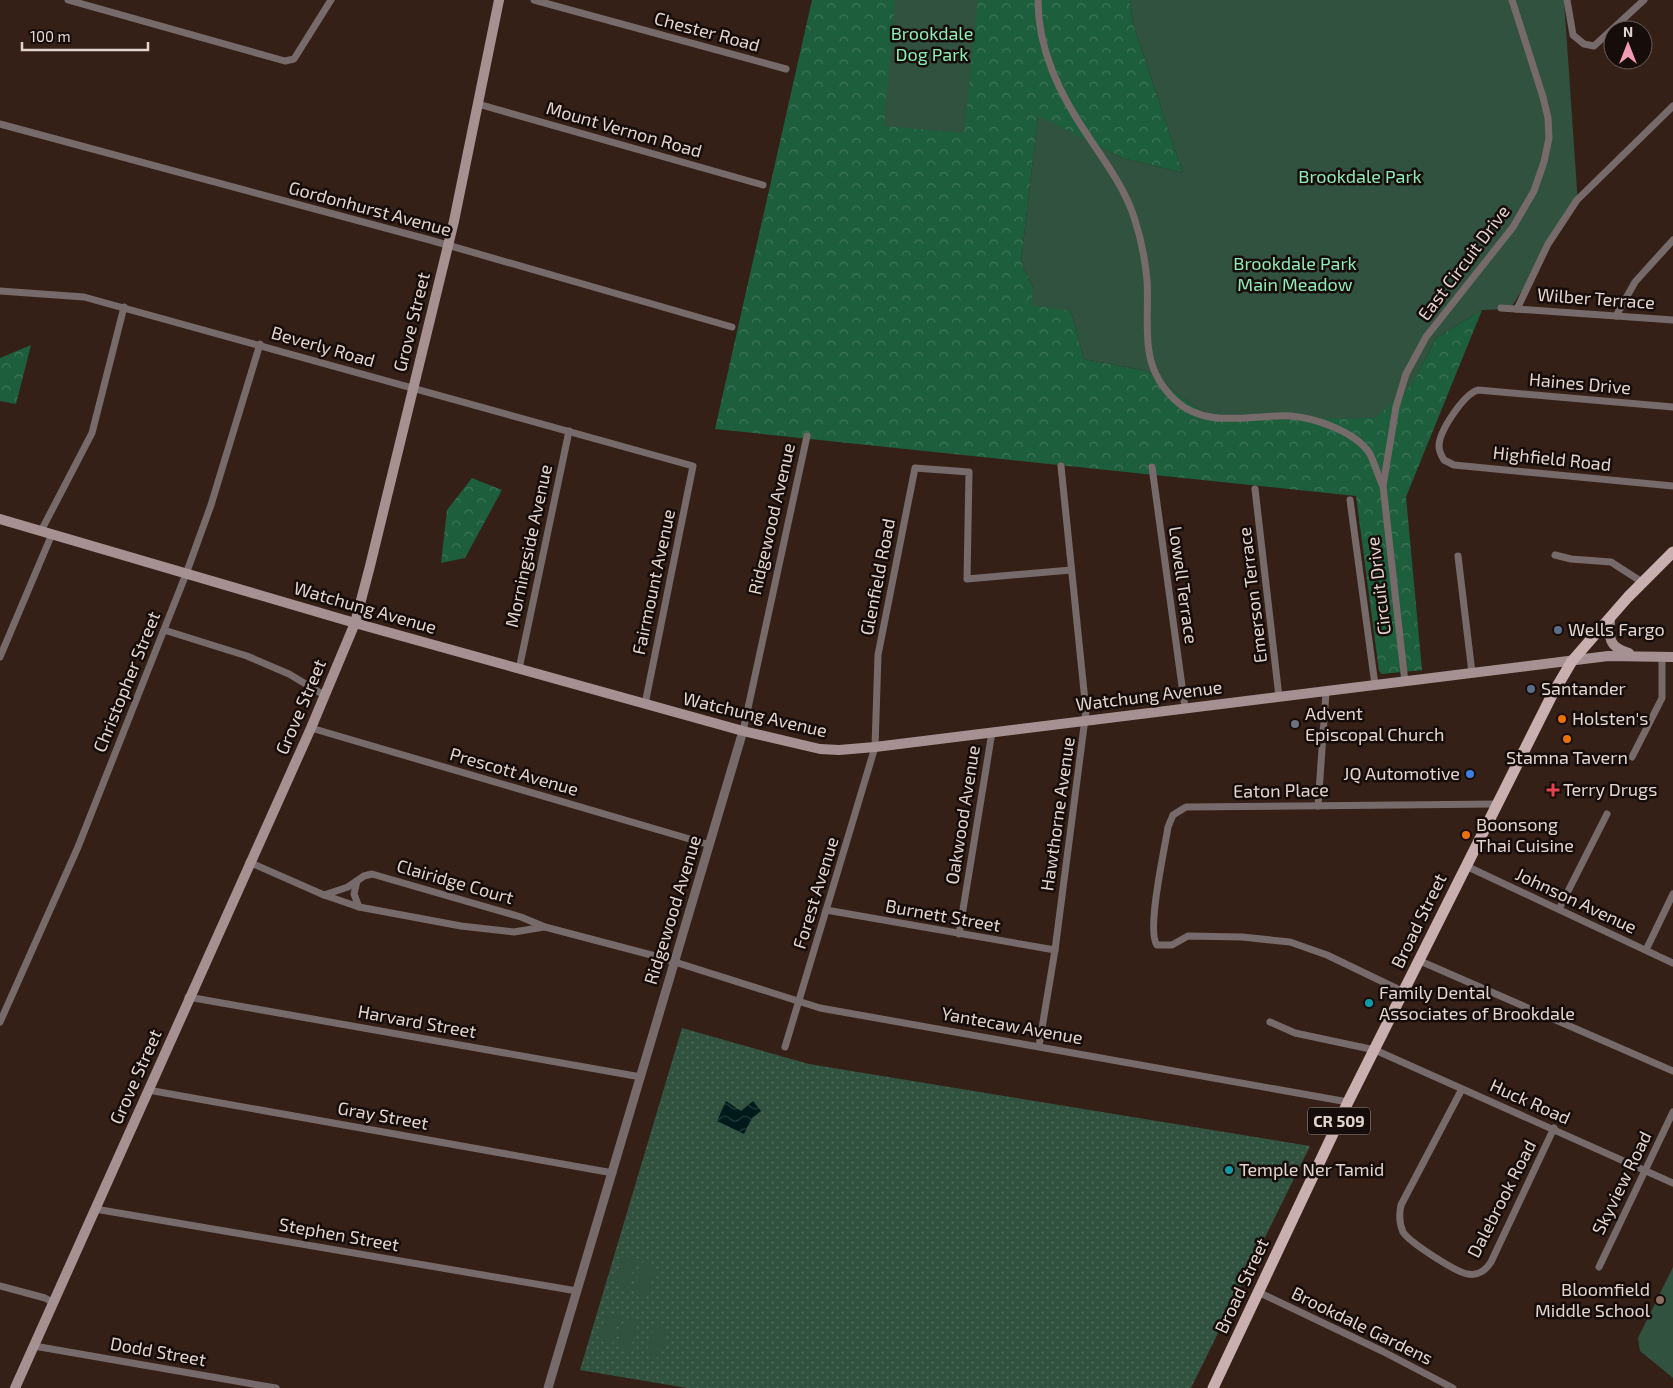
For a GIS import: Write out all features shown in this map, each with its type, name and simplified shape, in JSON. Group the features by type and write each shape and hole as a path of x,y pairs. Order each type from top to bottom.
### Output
{"main road":[{"name":"Grove Street","path":"15,1388 248,862 311,728 355,623 447,245 499,0"},
{"name":"Watchung Avenue","path":"0,519 355,623 743,732 820,749 840,750 875,747 1572,661 1637,656 1673,656"},
{"name":"Broad Street","path":"1213,1388 1348,1102 1497,804 1572,661 1642,582 1673,552"},
{"path":"1610,618 1610,642 1617,650 1637,656"}],"street":[{"path":"68,0 285,61 294,59 331,0"},
{"name":"Chester Road","path":"534,0 786,69"},
{"path":"1038,0 1038,26 1056,83 1086,134 1118,179 1133,215 1142,246 1147,281 1146,346 1156,376 1175,400 1193,413 1220,419 1292,416 1342,430 1362,445 1370,455 1383,486"},
{"name":"East Circuit Drive","path":"1383,486 1390,440 1406,374 1426,337 1513,227 1534,191 1544,162 1549,138 1548,118 1512,0"},
{"path":"1566,0 1573,35 1584,44 1594,46 1644,0"},
{"name":"Mount Vernon Road","path":"478,104 763,185"},
{"path":"1517,309 1548,244 1577,200 1673,106"},
{"name":"Gordonhurst Avenue","path":"0,124 447,245 732,327"},
{"path":"1616,316 1635,282 1673,240"},
{"name":"Beverly Road","path":"0,291 84,297 124,307 693,466"},
{"path":"41,531 92,433 124,307"},
{"name":"Wilber Terrace","path":"1501,308 1673,320"},
{"name":"Christopher Street","path":"0,1022 78,847 186,574 211,505 260,344"},
{"name":"Haines Drive","path":"1438,448 1442,434 1463,400 1472,392 1485,390 1673,408"},
{"name":"Morningside Avenue","path":"519,669 569,431"},
{"name":"Ridgewood Avenue","path":"548,1388 743,732 808,436"},
{"name":"Highfield Road","path":"1438,448 1444,460 1454,464 1673,486"},
{"name":"Fairmount Avenue","path":"644,704 693,466"},
{"name":"Hawthorne Avenue","path":"1039,1046 1055,950 1086,721 1061,466"},
{"name":"Lowell Terrace","path":"1152,466 1185,708"},
{"name":"Glenfield Road","path":"875,747 878,655 915,468 969,472 967,579 1071,570"},
{"name":"Circuit Drive","path":"1383,486 1406,682"},
{"name":"Emerson Terrace","path":"1255,488 1279,697"},
{"path":"1350,500 1375,685"},
{"path":"0,658 52,534"},
{"path":"1555,555 1571,559 1611,562 1642,582"},
{"path":"1458,556 1472,673"},
{"path":"164,630 247,656 288,674 324,695"},
{"path":"1632,757 1662,698 1662,656"},
{"path":"1318,806 1326,692"},
{"name":"Prescott Avenue","path":"311,728 710,845"},
{"name":"Oakwood Avenue","path":"959,934 992,732"},
{"name":"Forest Avenue","path":"785,1046 875,747"},
{"name":"Eaton Place","path":"1404,992 1327,955 1290,942 1242,937 1188,936 1172,945 1157,945 1152,933 1168,827 1172,815 1179,809 1186,807 1497,804"},
{"path":"1559,909 1607,814"},
{"name":"Clairidge Court","path":"248,862 324,895 359,907 461,926 514,932 545,927"},
{"name":"Johnson Avenue","path":"1466,866 1673,963"},
{"name":"Clairidge Court","path":"324,895 348,887 372,874 521,917 545,927 675,963"},
{"path":"357,881 354,894 359,907"},
{"path":"1646,950 1673,894"},
{"name":"Burnett Street","path":"826,910 1055,950"},
{"path":"1420,961 1673,1071"},
{"name":"Yantecaw Avenue","path":"675,963 799,1003 1348,1102"},
{"name":"Harvard Street","path":"188,997 641,1077"},
{"name":"Huck Road","path":"1270,1022 1295,1033 1375,1050 1554,1128 1673,1183"},
{"name":"Dalebrook Road","path":"1462,1089 1401,1205 1400,1219 1404,1232 1413,1243 1462,1272 1476,1274 1487,1268 1491,1262 1554,1128"},
{"name":"Gray Street","path":"148,1090 612,1172"},
{"name":"Skyview Road","path":"1599,1268 1673,1112"},
{"name":"Stephen Street","path":"95,1210 577,1291"},
{"path":"0,1286 45,1298 54,1303"},
{"name":"Brookdale Gardens","path":"1258,1292 1382,1351 1453,1388"},
{"name":"Dodd Street","path":"34,1346 276,1388"}],"green space":[{"path":"812,0 1130,0 1133,23 1183,173 1122,158 1038,117 1021,261 1033,288 1071,311 1084,359 1147,371 1209,417 1412,384 1436,338 1482,310 1406,497 1422,670 1382,674 1379,671 1356,496 715,429"},
{"name":"Brookdale Dog Park","path":"895,0 978,0 964,133 884,126"},
{"name":"Brookdale Park","path":"1130,0 1564,0 1578,204 1510,309 1482,310 1436,338 1412,384 1375,418 1255,420 1209,417 1147,371 1084,359 1071,311 1031,305 1033,288 1021,261 1038,116 1122,158 1183,173 1133,23"},
{"path":"31,345 16,404 0,401 0,358"},
{"path":"472,478 502,490 465,558 441,563 447,510"},
{"path":"682,1028 809,1064 1310,1146 1191,1388 687,1388 580,1370"},
{"path":"623,1256 636,1260 628,1289 614,1285"},
{"path":"642,1262 655,1266 647,1295 633,1291"},
{"path":"1673,1267 1673,1378 1640,1351 1638,1338"},
{"path":"607,1312 620,1316 612,1344 598,1340"},
{"path":"625,1317 639,1321 630,1350 617,1346"},
{"path":"654,1326 668,1330 659,1358 646,1354"}],"water":[{"path":"726,1101 741,1111 753,1101 761,1111 752,1118 744,1134 717,1121"}],"place":[{"name":"Wells Fargo","path":"1558,630"},
{"name":"Santander","path":"1531,689"},
{"name":"Holsten's","path":"1562,719"},
{"name":"Advent Episcopal Church","path":"1295,724"},
{"name":"Stamna Tavern","path":"1567,739"},
{"name":"JQ Automotive","path":"1470,774"},
{"name":"Terry Drugs","path":"1553,790"},
{"name":"Boonsong Thai Cuisine","path":"1466,835"},
{"name":"Family Dental Associates of Brookdale","path":"1369,1003"},
{"name":"Temple Ner Tamid","path":"1229,1170"},
{"name":"Bloomfield Middle School","path":"1660,1300"}],"park label":[{"name":"Brookdale Park Main Meadow","path":"1295,274"}]}
